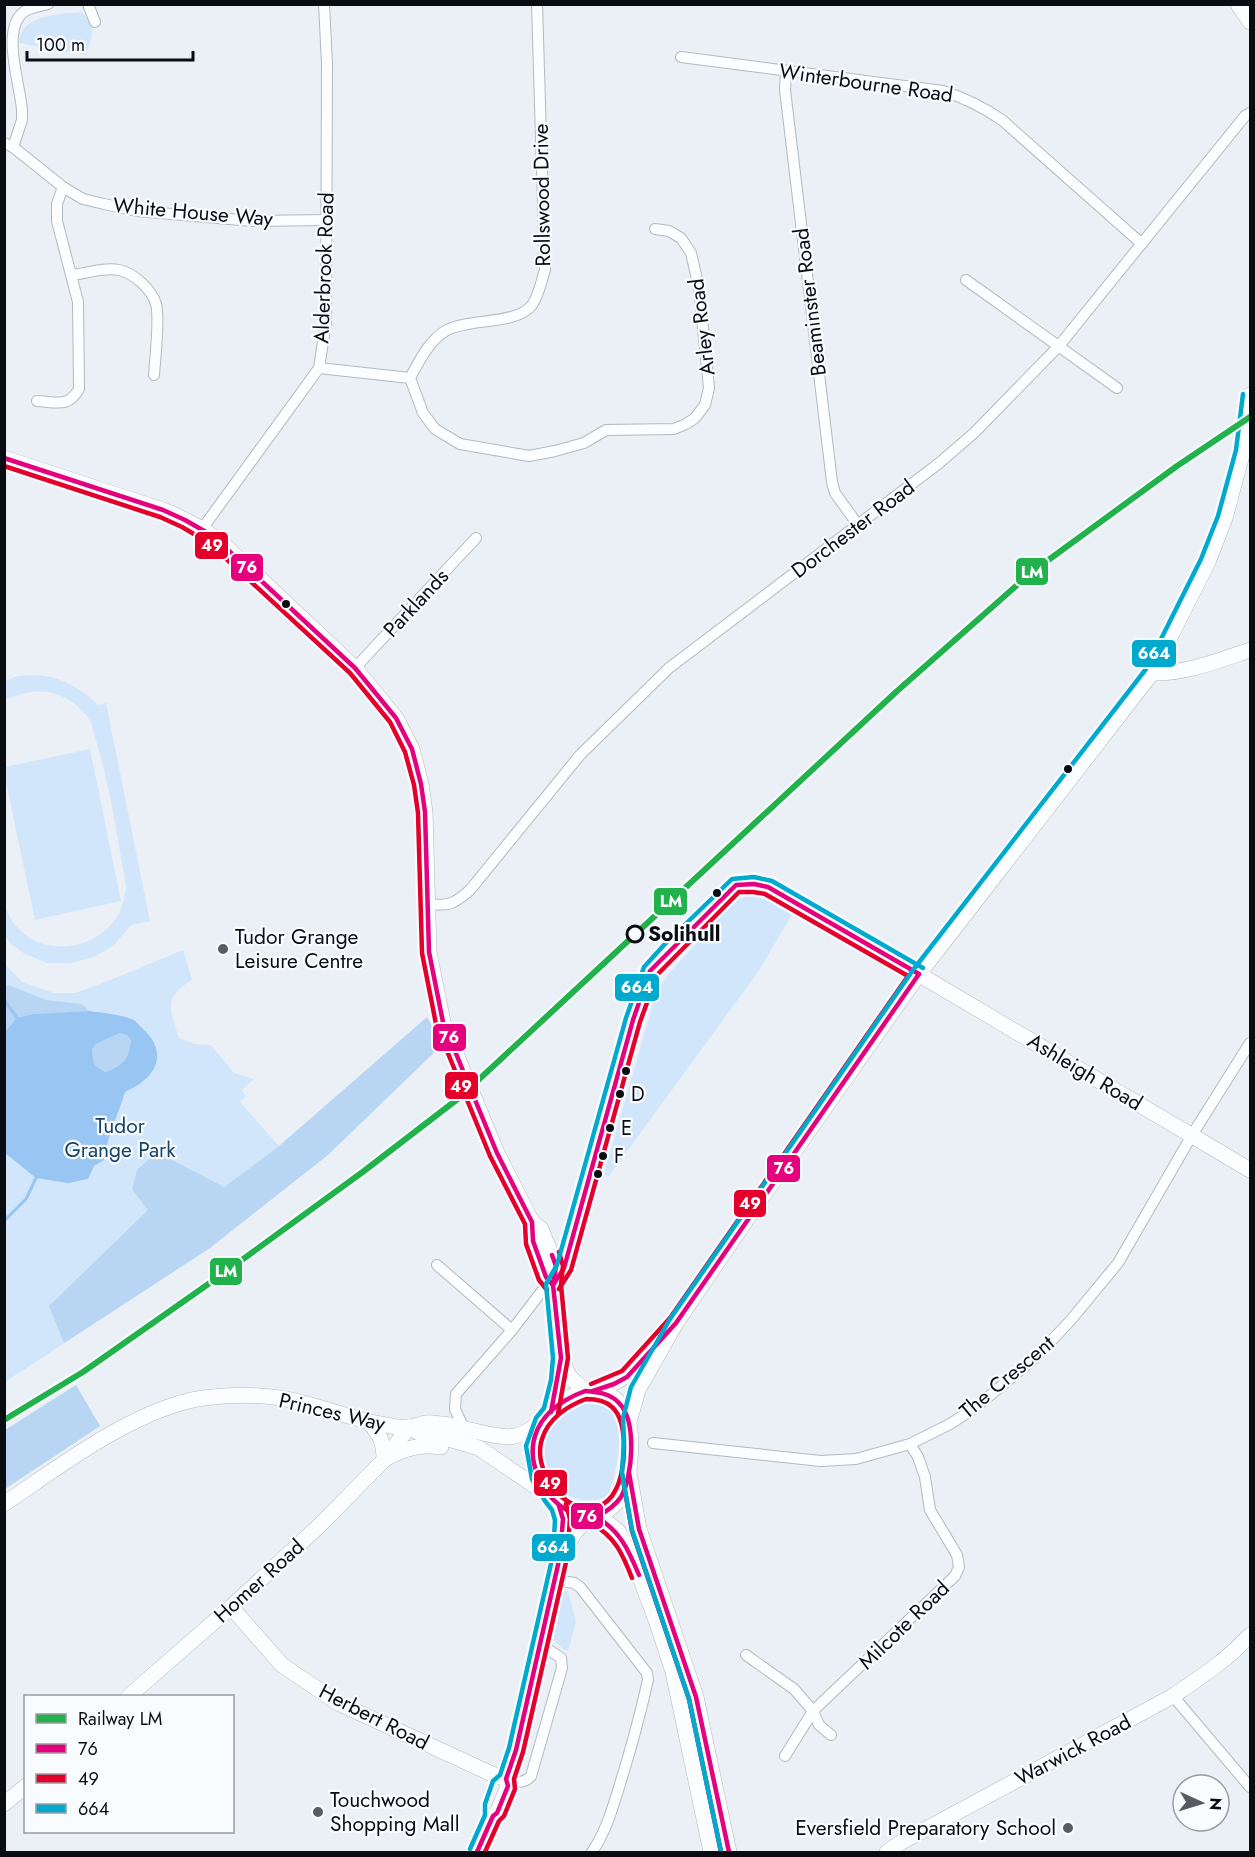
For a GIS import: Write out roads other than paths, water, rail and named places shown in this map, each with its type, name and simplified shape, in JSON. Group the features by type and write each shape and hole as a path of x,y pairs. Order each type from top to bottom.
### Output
{"main road":[{"path":"1238,4 1251,22"},
{"path":"560,1556 576,1531 593,1517 616,1504 621,1496 629,1473 632,1441 630,1419 638,1390 676,1323 919,974 1152,673 1208,562 1226,518 1243,451 1251,395"},
{"path":"4,458 163,510 184,519 220,541 355,668 396,718 415,759 425,812 429,952 446,1029 497,1153 532,1222 540,1229 556,1266 554,1287 561,1358 558,1380 547,1417 533,1446 539,1476 563,1519 560,1556 516,1750 506,1779 500,1784 492,1805 493,1816 477,1852"},
{"path":"1152,673 1213,662 1251,650"},
{"name":"Ashleigh Road","path":"554,1287 564,1269 633,1020 650,971 736,885 754,884 768,887 1251,1170"},
{"path":"547,1417 566,1399 614,1384 627,1377 676,1323"},
{"path":"561,1358 569,1376 589,1390 605,1393 615,1398 630,1419"},
{"name":"Princes Way","path":"4,1504 132,1424 178,1403 202,1398 246,1395 300,1402 369,1422 409,1427 428,1422 511,1437 522,1434 547,1417"},
{"path":"369,1422 384,1444 384,1460 404,1449 415,1446 433,1446 460,1451 506,1466"},
{"name":"Princes Way","path":"409,1427 427,1437 449,1439 479,1448 555,1501"},
{"name":"Homer Road","path":"130,1695 231,1607 327,1518 384,1460 409,1427"},
{"path":"629,1473 639,1528 696,1697 729,1852"},
{"path":"555,1501 570,1512 608,1523 618,1532 638,1572 673,1672 711,1852"},
{"name":"Herbert Road","path":"231,1607 282,1665 338,1703 506,1779"},
{"name":"Warwick Road","path":"887,1852 1173,1695 1213,1670 1251,1635"},
{"path":"4,1804 24,1788"}],"street":[{"path":"9,145 22,120 10,38 14,22 25,11 48,4"},
{"path":"88,4 95,22"},
{"name":"Alderbrook Road","path":"202,529 319,368 326,322 327,64 324,4"},
{"name":"Rollswood Drive","path":"411,378 436,338 447,330 472,322 520,314 530,308 538,294 545,270 537,4"},
{"name":"Winterbourne Road","path":"681,57 943,91 980,105 1002,120 1142,244"},
{"name":"Beaminster Road","path":"786,71 785,90 832,482 835,493 858,525"},
{"name":"Dorchester Road","path":"427,904 448,906 458,901 470,890 580,755 669,668 938,464 974,433 1058,347 1245,116 1251,113"},
{"name":"White House Way","path":"9,145 63,187 83,199 137,211 252,221 327,220"},
{"path":"37,401 65,402 73,399 79,389 78,302 57,221 57,204 63,187"},
{"name":"Arley Road","path":"411,378 423,413 435,429 460,444 529,456 584,443 606,430 674,429 686,424 695,418 705,405 709,388 699,288 691,252 681,238 669,231 655,229"},
{"path":"72,275 119,270 136,278 149,292 156,304 157,338 154,375"},
{"path":"966,280 1117,388"},
{"path":"319,368 411,378"},
{"name":"Parklands","path":"355,668 476,538"},
{"name":"The Crescent","path":"653,1443 821,1461 856,1459 910,1444 950,1424 975,1408 1037,1356 1070,1321 1118,1263 1192,1135 1251,1043"},
{"path":"437,1265 512,1330"},
{"path":"463,1427 455,1409 456,1394 512,1330 542,1291 554,1287"},
{"name":"Milcote Road","path":"785,1756 813,1711 955,1576 958,1570 957,1555 930,1510 925,1478 918,1457 910,1444"},
{"path":"556,1580 574,1582 580,1587 647,1673 648,1680 636,1733 615,1799 600,1840 592,1852"},
{"path":"506,1779 518,1782 531,1776 562,1668 561,1658 540,1644"},
{"path":"746,1655 794,1689 813,1711 819,1725 831,1735"},
{"path":"1173,1695 1251,1787"}],"waterway":[{"path":"4,1000 17,1018"},
{"path":"4,1221 26,1199 36,1178"}],"rail line":[{"name":"LM","path":"4,1420 83,1372 224,1273 364,1171 459,1098 896,692 1032,572 1177,466 1250,417"}],"place":[{"name":"Solihull","path":"635,934"},
{"name":"Tudor Grange Leisure Centre","path":"223,949"},
{"name":"D","path":"620,1094"},
{"name":"E","path":"610,1128"},
{"name":"F","path":"603,1156"},
{"name":"Touchwood Shopping Mall","path":"318,1812"},
{"name":"Eversfield Preparatory School","path":"1068,1828"}],"park label":[{"name":"Tudor Grange Park","path":"120,1138"}]}
